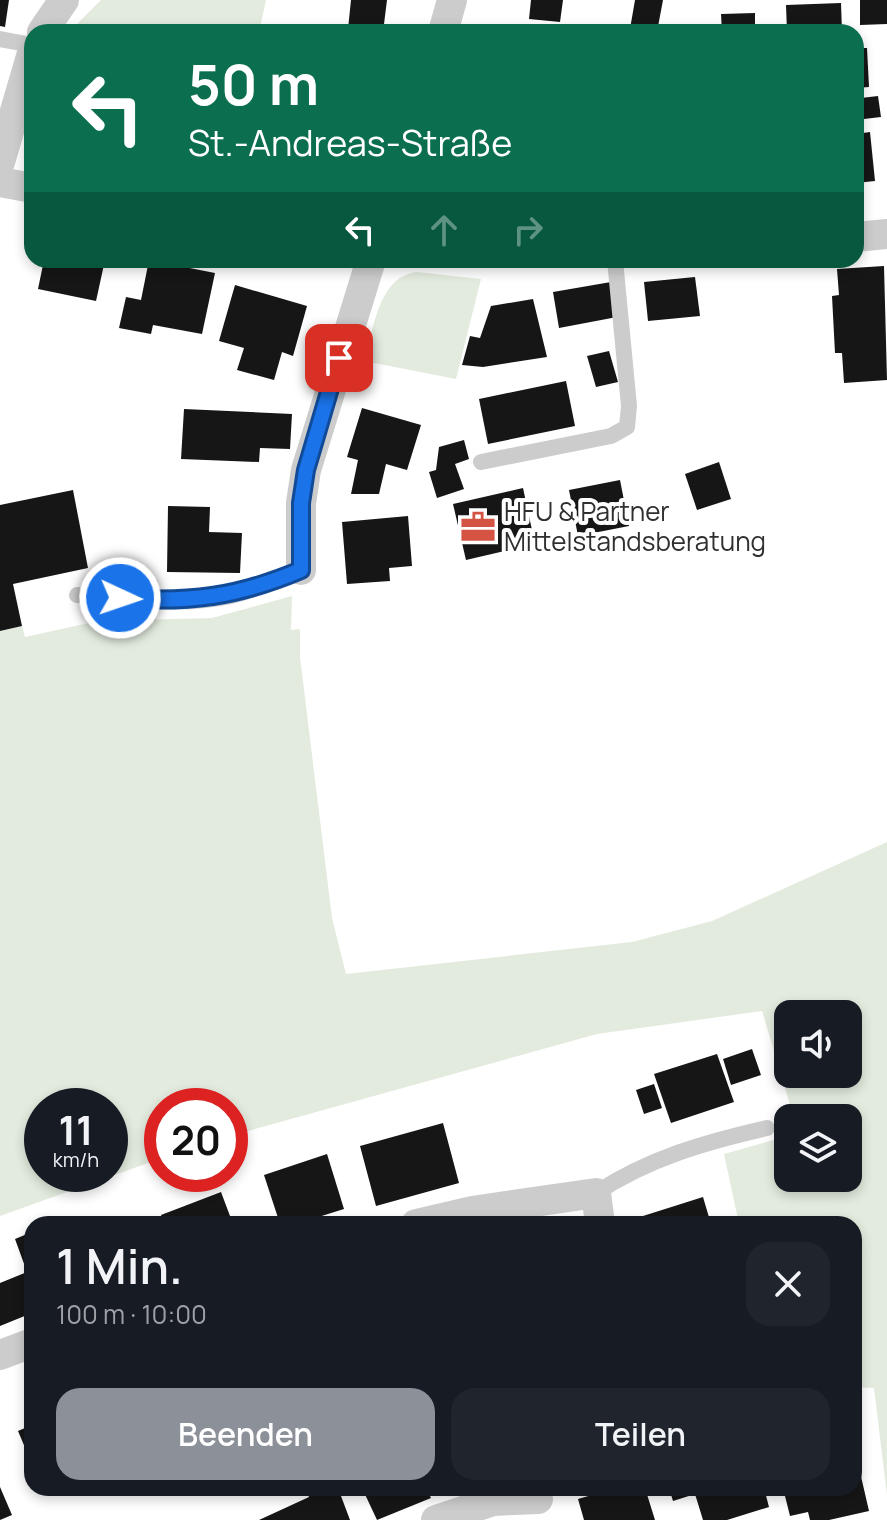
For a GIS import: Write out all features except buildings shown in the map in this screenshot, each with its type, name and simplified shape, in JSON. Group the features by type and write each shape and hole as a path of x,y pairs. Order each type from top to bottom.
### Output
{"street":[{"path":"48,24 64,0"},
{"path":"445,24 452,0"},
{"path":"0,162 24,80"},
{"path":"0,182 24,186"},
{"path":"864,236 887,234"},
{"path":"301,570 301,503 306,470 369,268"},
{"path":"450,1216 596,1193 599,1216"},
{"path":"0,1355 24,1346"},
{"path":"436,1520 493,1501 538,1502"}],"lane":[{"path":"0,39 24,44"},
{"path":"481,462 611,436 627,427 629,406 616,268"},
{"path":"77,595 157,600 206,599 231,596 301,570"},
{"path":"596,1193 636,1168 678,1151 767,1128"}],"shaded area":[{"path":"101,0 266,0 261,24 77,24"},
{"path":"417,272 481,279 456,379 364,361 386,294 394,283"},
{"path":"292,596 291,630 300,629 300,657 332,918 346,974 632,942 712,921 887,842 887,1495 874,1388 862,1387 862,1216 737,1216 724,1154 774,1140 774,1192 862,1192 862,1104 790,1104 785,1088 862,1088 862,1000 774,1000 774,1051 762,1011 597,1034 248,1131 248,1088 144,1088 144,1164 128,1170 128,1088 24,1088 24,1192 67,1192 0,1216 0,631 22,626 25,637 98,621 212,618"}],"place":[{"name":"HFU & Partner Mittelstandsberatung","path":"478,527"}],"route":[{"path":"120,598 157,600 231,596 301,570 301,503 306,470 339,358"}]}
